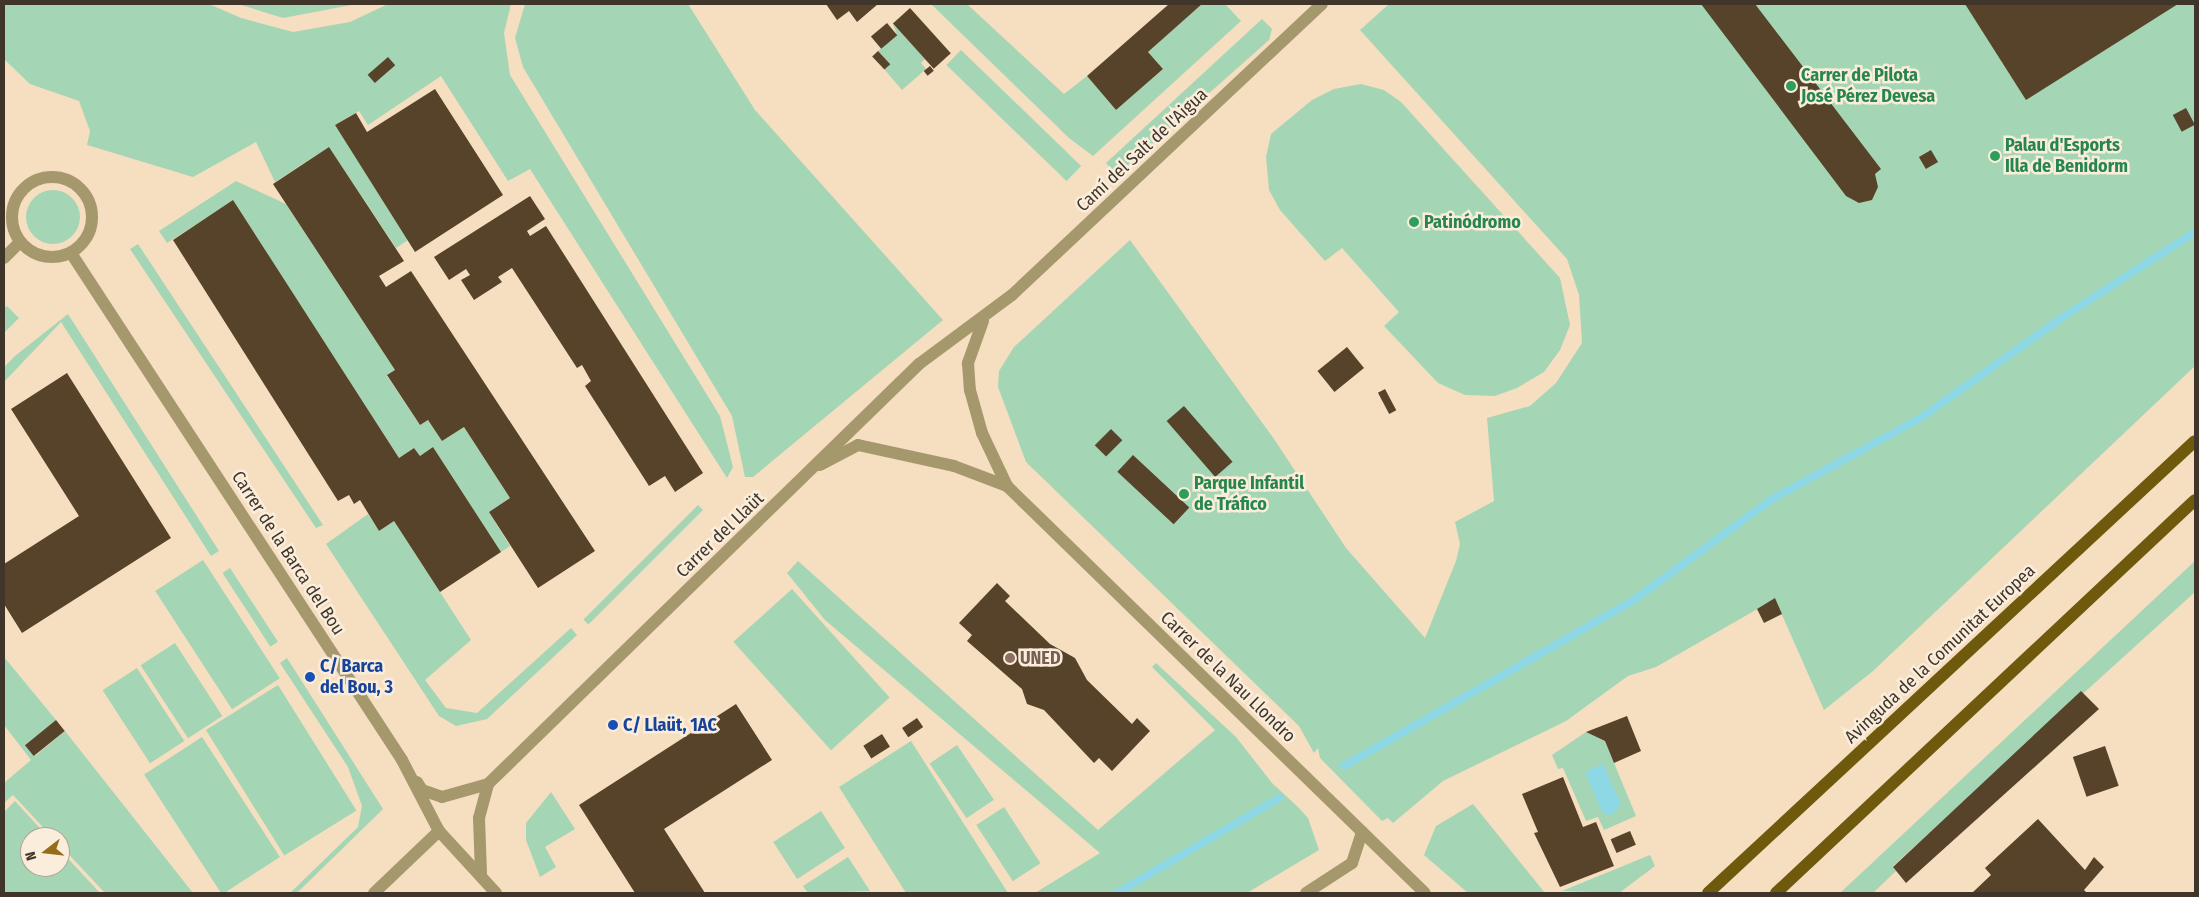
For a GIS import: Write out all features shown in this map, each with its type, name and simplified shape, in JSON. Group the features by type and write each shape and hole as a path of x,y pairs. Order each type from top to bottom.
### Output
{"main road":[{"name":"Avinguda de la Comunitat Europea","path":"1708,893 2195,441"},
{"path":"1776,893 2195,500"}],"street":[{"name":"Camí del Salt de l'Aigua","path":"983,321 1322,4"},
{"path":"40,178 67,179 87,196 92,215 89,234 71,253 38,255 20,242 12,219 20,194 40,178"},
{"path":"4,258 20,242"},
{"name":"Carrer de la Barca del Bou","path":"71,253 402,760 439,831 481,874 496,893"},
{"name":"Carrer del Llaüt","path":"402,760 422,790 442,796 488,784 820,466 832,447 919,364 983,321"},
{"name":"Carrer de la Nau Llondro","path":"983,321 968,362 970,390 982,433 1007,486 1426,893"},
{"name":"Carrer de la Nau Llondro","path":"820,466 858,445 954,466 1007,486"},
{"path":"481,874 479,818 488,784"},
{"path":"374,893 439,831"},
{"path":"1306,893 1352,863 1362,832"}],"green space":[{"path":"4,4 209,4 241,18 293,32 350,22 388,4 511,4 504,33 510,75 720,416 733,467 727,478 530,169 508,181 441,76 368,125 359,111 335,125 408,240 396,248 329,147 275,182 256,142 193,177 87,145 90,131 79,101 30,84 4,59"},
{"path":"238,4 357,4 283,18"},
{"path":"525,4 688,4 755,110 943,320 753,477 745,477 732,416 523,67 515,38"},
{"path":"931,4 967,4 1064,94 1087,76 1116,110 1163,69 1148,52 1202,4 1225,4 1241,21 1093,156 1069,138"},
{"path":"1389,4 2195,4 2195,366 1873,671 1824,710 1775,599 1656,667 1628,676 1566,721 1443,781 1393,823 1388,818 1382,821 1320,758 1318,748 1314,753 1299,726 1026,462 998,387 999,371 1014,347 1130,240 1274,439 1346,548 1425,638 1456,561 1460,544 1455,522 1494,501 1487,418 1530,406 1556,383 1582,343 1579,295 1567,259 1360,30"},
{"path":"1262,19 1272,29 1269,40 1117,175 1106,163"},
{"path":"893,24 925,59 921,63 926,69 902,90 884,69 890,64 878,51 897,35"},
{"path":"961,50 1081,166 1067,181 946,65"},
{"name":"Patinódromo","path":"1361,84 1384,90 1401,102 1560,278 1570,325 1560,350 1544,372 1517,388 1495,396 1465,395 1438,383 1384,326 1399,312 1342,248 1325,261 1280,210 1269,190 1266,157 1271,134 1312,100 1334,89"},
{"path":"236,181 286,204 395,370 387,376 420,425 428,420 442,441 464,427 510,498 489,512 510,546 501,552 433,447 420,456 414,448 399,458 233,201 167,243 159,231"},
{"path":"53,190 63,192 72,198 78,207 80,217 78,227 72,236 63,242 53,244 43,242 34,236 28,227 26,217 28,207 34,198 43,192"},
{"path":"138,244 323,525 316,528 130,249"},
{"path":"7,306 19,318 4,333 4,308"},
{"path":"68,314 219,551 211,556 61,322 4,382 4,367"},
{"path":"698,505 703,510 588,625 583,620"},
{"path":"368,514 379,531 394,521 471,640 425,680 446,708 477,713 571,628 577,635 487,719 456,726 439,716 326,544"},
{"path":"203,560 280,678 232,709 155,591"},
{"path":"798,561 1098,830 1215,730 1152,667 1156,663 1236,737 1272,783 1308,818 1319,850 1247,893 1035,893 1100,853 825,620 787,573"},
{"path":"2195,561 2195,592 1893,866 1896,871 1873,893 1840,893"},
{"path":"230,568 278,642 270,647 222,573"},
{"path":"792,589 890,697 831,750 733,642"},
{"path":"175,643 222,716 188,738 141,665"},
{"path":"4,657 56,720 25,745 35,756 65,731 193,893 105,893 70,856 70,827 43,827 13,795 4,803 4,783 31,760 4,725"},
{"path":"287,658 383,809 297,893 290,893 358,827 362,806 348,767 280,663"},
{"path":"137,668 184,741 150,763 103,690"},
{"path":"278,685 356,811 284,856 206,730"},
{"path":"1586,732 1605,741 1636,816 1604,830 1598,817 1586,821 1563,768 1558,769 1552,755"},
{"path":"202,737 280,857 224,893 221,893 144,775"},
{"path":"911,741 1008,893 906,893 839,787"},
{"path":"957,745 994,800 967,818 930,763"},
{"path":"551,792 575,829 545,847 556,867 540,877 526,840 526,823"},
{"path":"15,801 39,827 20,827 20,877 70,877 70,861 100,893 4,893 4,812"},
{"path":"1473,804 1545,893 1468,893 1424,855 1436,826"},
{"path":"1004,807 1040,863 1013,881 976,825"},
{"path":"821,811 845,848 797,879 773,842"},
{"path":"1650,855 1655,866 1619,893 1562,891"},
{"path":"848,857 870,891 808,893 803,886"}],"water":[{"path":"1603,764 1621,804 1611,816 1602,812 1585,772"}],"building":[{"path":"826,4 878,4 857,22 849,11 837,20"},
{"path":"1169,4 1202,4 1148,52 1163,69 1116,110 1087,76"},
{"name":"Carrer de Pilota José Pérez Devesa","path":"1701,4 1755,4 1881,169 1875,174 1878,187 1872,200 1859,203 1846,196"},
{"path":"1965,4 2178,4 2026,100"},
{"path":"910,8 951,53 934,69 893,23"},
{"path":"887,23 897,35 881,49 871,36"},
{"path":"878,51 890,64 884,70 872,56"},
{"path":"388,57 395,65 375,83 368,75"},
{"path":"930,66 934,71 928,76 924,71"},
{"path":"435,89 503,195 415,252 335,125 356,113 367,132"},
{"path":"2186,108 2195,125 2182,132 2173,115"},
{"path":"329,147 404,261 379,276 386,287 411,271 595,551 538,588 489,512 510,498 464,427 442,441 428,420 420,425 387,375 395,370 273,184"},
{"path":"1931,150 1938,162 1926,169 1919,157"},
{"path":"530,196 545,219 527,231 530,236 546,226 703,473 675,492 665,476 649,486 585,386 591,381 582,365 577,368 512,268 498,277 502,282 474,300 461,280 470,275 466,269 449,280 434,257"},
{"path":"233,200 399,458 414,448 420,456 433,447 501,552 440,592 394,521 379,531 360,500 354,504 349,495 338,501 173,240"},
{"path":"1347,347 1364,368 1334,392 1317,371"},
{"path":"67,373 171,538 22,633 4,604 4,564 79,516 11,409"},
{"path":"1385,389 1396,410 1389,414 1378,393"},
{"path":"1184,406 1233,462 1215,477 1167,421"},
{"path":"1111,429 1122,440 1106,457 1095,445"},
{"path":"1133,455 1189,508 1174,524 1117,472"},
{"path":"997,583 1010,596 1005,601 1050,644 1075,658 1087,680 1132,724 1137,718 1150,731 1112,771 1099,758 1094,763 1044,710 1027,704 1022,689 967,641 972,635 959,623"},
{"path":"1775,598 1782,614 1764,623 1757,609"},
{"path":"2081,691 2099,709 1906,883 1893,867"},
{"path":"736,704 772,760 664,829 705,893 635,893 579,805"},
{"path":"1627,716 1641,751 1614,763 1605,741 1586,732"},
{"path":"917,718 923,727 908,737 902,728"},
{"path":"56,720 65,731 34,756 25,745"},
{"path":"882,734 890,747 871,758 863,746"},
{"path":"2105,746 2119,786 2087,797 2073,757"},
{"path":"1563,777 1583,827 1596,822 1614,866 1560,887 1534,833 1538,832 1522,794"},
{"path":"2038,819 2085,870 2094,857 2104,867 2084,890 2087,893 1972,893 1991,875 1985,868"},
{"path":"1630,831 1636,845 1617,853 1611,839"}],"waterway":[{"path":"1344,766 1634,600 1772,499 1919,419 2063,317 2195,232"},
{"path":"1117,893 1279,798"}],"place":[{"name":"Carrer de Pilota José Pérez Devesa","path":"1791,86"},
{"name":"Palau d'Esports Illa de Benidorm","path":"1995,156"},
{"name":"Patinódromo","path":"1414,222"},
{"name":"Parque Infantil de Tráfico","path":"1184,494"},
{"name":"UNED","path":"1010,658"},
{"name":"C/ Barca del Bou, 3","path":"310,677"},
{"name":"C/ Llaüt, 1AC","path":"613,725"}]}
